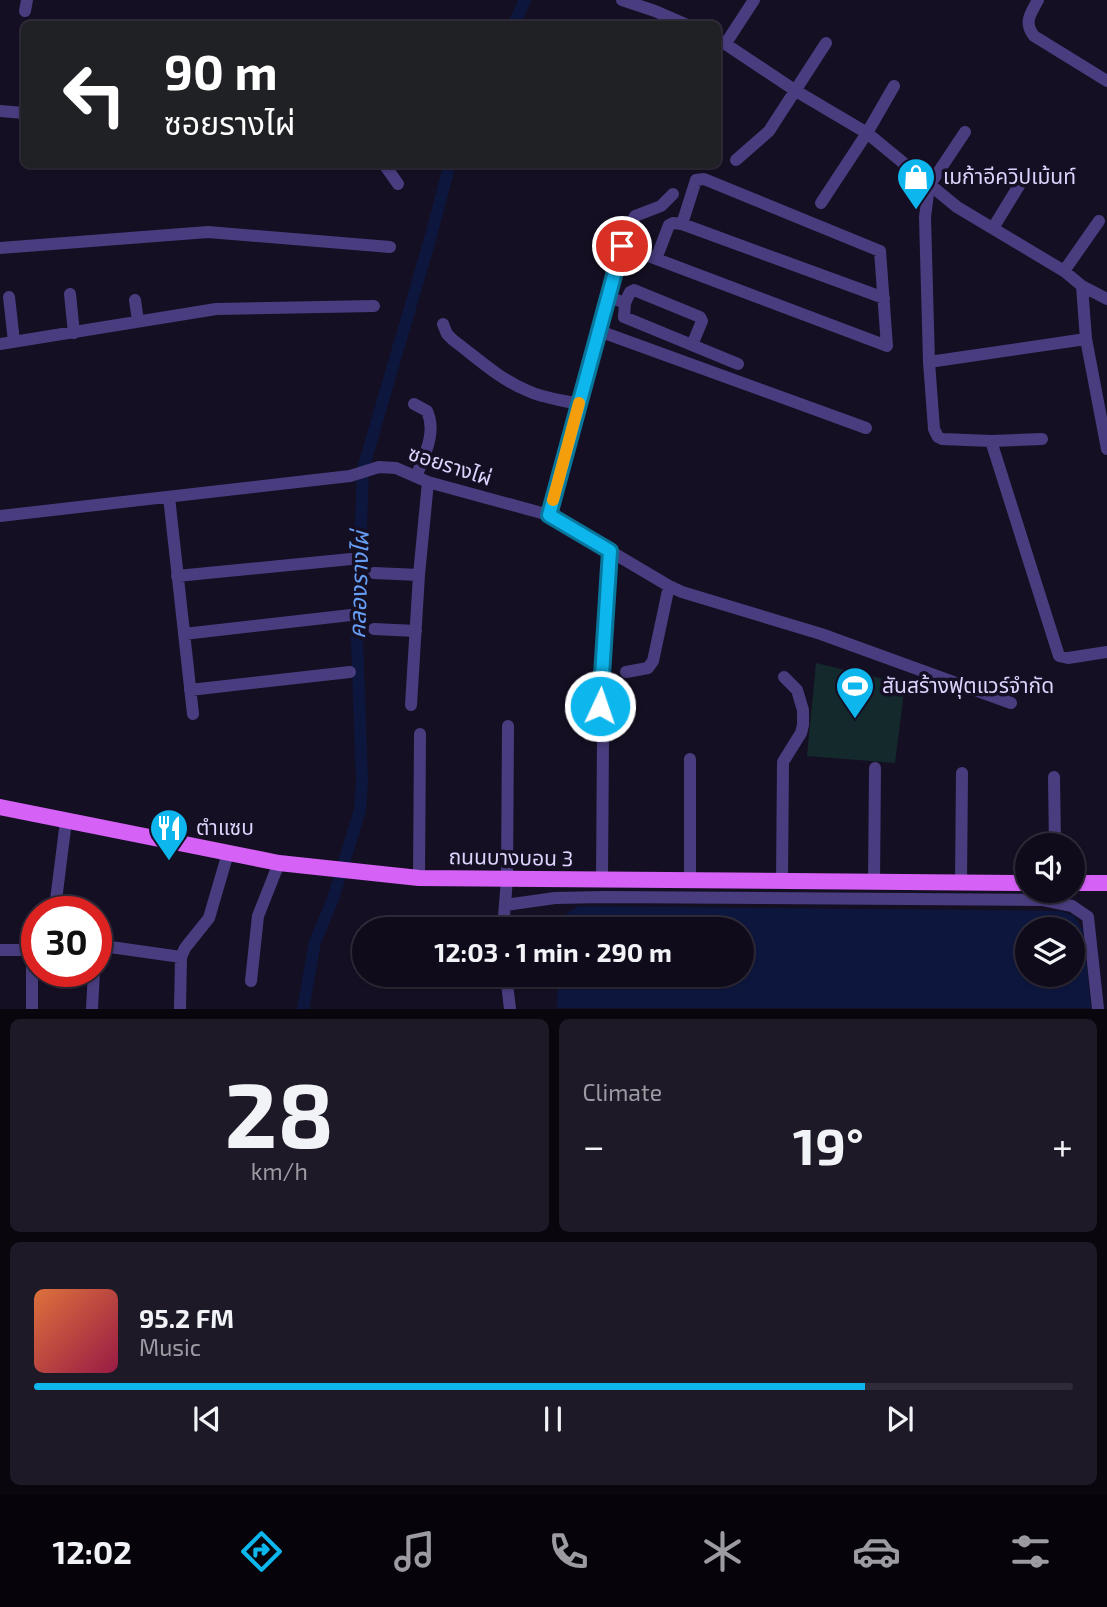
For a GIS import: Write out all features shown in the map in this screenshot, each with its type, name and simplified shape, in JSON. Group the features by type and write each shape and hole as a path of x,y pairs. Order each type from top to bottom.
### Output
{"main road":[{"name":"ถนนบางบอน 3","path":"0,807 279,863 419,878 1015,883"},
{"path":"1085,883 1107,883"}],"street":[{"path":"622,0 657,5 681,21"},
{"path":"754,0 722,41 796,91 867,133 957,207 1107,299"},
{"path":"1038,0 1027,22 1028,29 1034,36 1107,81"},
{"path":"736,160 769,131 826,43"},
{"path":"821,203 894,86"},
{"path":"0,111 21,113"},
{"path":"964,132 929,186 925,217 929,362 934,429 942,439 991,442 1042,439"},
{"path":"387,168 398,184"},
{"path":"622,246 885,347 887,345 880,251 704,179 696,180 682,224"},
{"path":"993,228 1023,179"},
{"path":"549,515 622,246 635,216 661,206 673,194"},
{"path":"1063,271 1099,221"},
{"path":"656,259 669,225 682,224 884,298"},
{"path":"0,248 208,232 390,247"},
{"path":"1082,286 1086,339 1107,449"},
{"path":"692,345 702,321 700,317 634,290 631,292 625,303 624,317 738,364"},
{"path":"70,294 74,333"},
{"path":"9,297 14,341"},
{"path":"609,297 625,303"},
{"path":"135,300 138,321"},
{"path":"0,344 216,309 374,306"},
{"path":"443,324 447,334 510,383 527,391 579,404"},
{"path":"599,331 866,428"},
{"path":"929,362 1086,339"},
{"path":"411,705 422,480 432,425 427,411 414,404"},
{"path":"991,442 1059,656 1068,658 1107,652"},
{"name":"ซอยรางไผ่","path":"0,516 351,476 379,467 396,468 422,480 549,515 669,586 821,634 1011,703"},
{"path":"169,497 193,713"},
{"path":"600,706 610,551"},
{"path":"177,576 351,559"},
{"path":"374,573 419,575"},
{"path":"626,672 648,668 653,662 669,586"},
{"path":"184,634 351,615"},
{"path":"374,629 415,631"},
{"path":"190,690 350,672"},
{"path":"782,882 783,762 803,725 803,710 797,690 784,677"},
{"path":"504,917 507,879 508,726"},
{"path":"419,878 420,734"},
{"path":"602,880 603,738"},
{"path":"690,759 690,881"},
{"path":"874,883 875,768"},
{"path":"961,883 962,773"},
{"path":"1055,777 1055,833"},
{"path":"57,896 66,821"},
{"path":"180,1009 181,957 209,918 228,853"},
{"path":"251,981 258,916 279,863"},
{"path":"505,905 555,898 604,897 1043,900 1072,906 1088,917 1098,1009"},
{"path":"0,950 21,948"},
{"path":"112,948 181,957"},
{"path":"32,1009 33,987"},
{"path":"92,1009 93,987"},
{"path":"507,987 510,1009"}],"green space":[{"name":"สันสร้างฟุตแวร์จำกัด","path":"816,663 905,684 895,763 807,756"}],"water":[{"path":"578,906 1061,911 1075,917 1015,917 1015,987 1085,987 1085,950 1091,1008 557,1008 558,987 754,987 754,917 565,917"}],"waterway":[{"name":"คลองรางไผ่","path":"515,21 525,0"},
{"name":"คลองรางไผ่","path":"303,1009 315,942 333,899 360,810 362,782 357,639 363,469 449,168"}],"slow traffic":[{"path":"553,500 579,403"}],"place":[{"name":"เมก้าอีควิปเม้นท์","path":"916,211"},
{"name":"สันสร้างฟุตแวร์จำกัด","path":"855,720"},
{"name":"ตำแซบ","path":"169,862"}],"route":[{"path":"600,706 610,551 549,515 622,246"}]}
